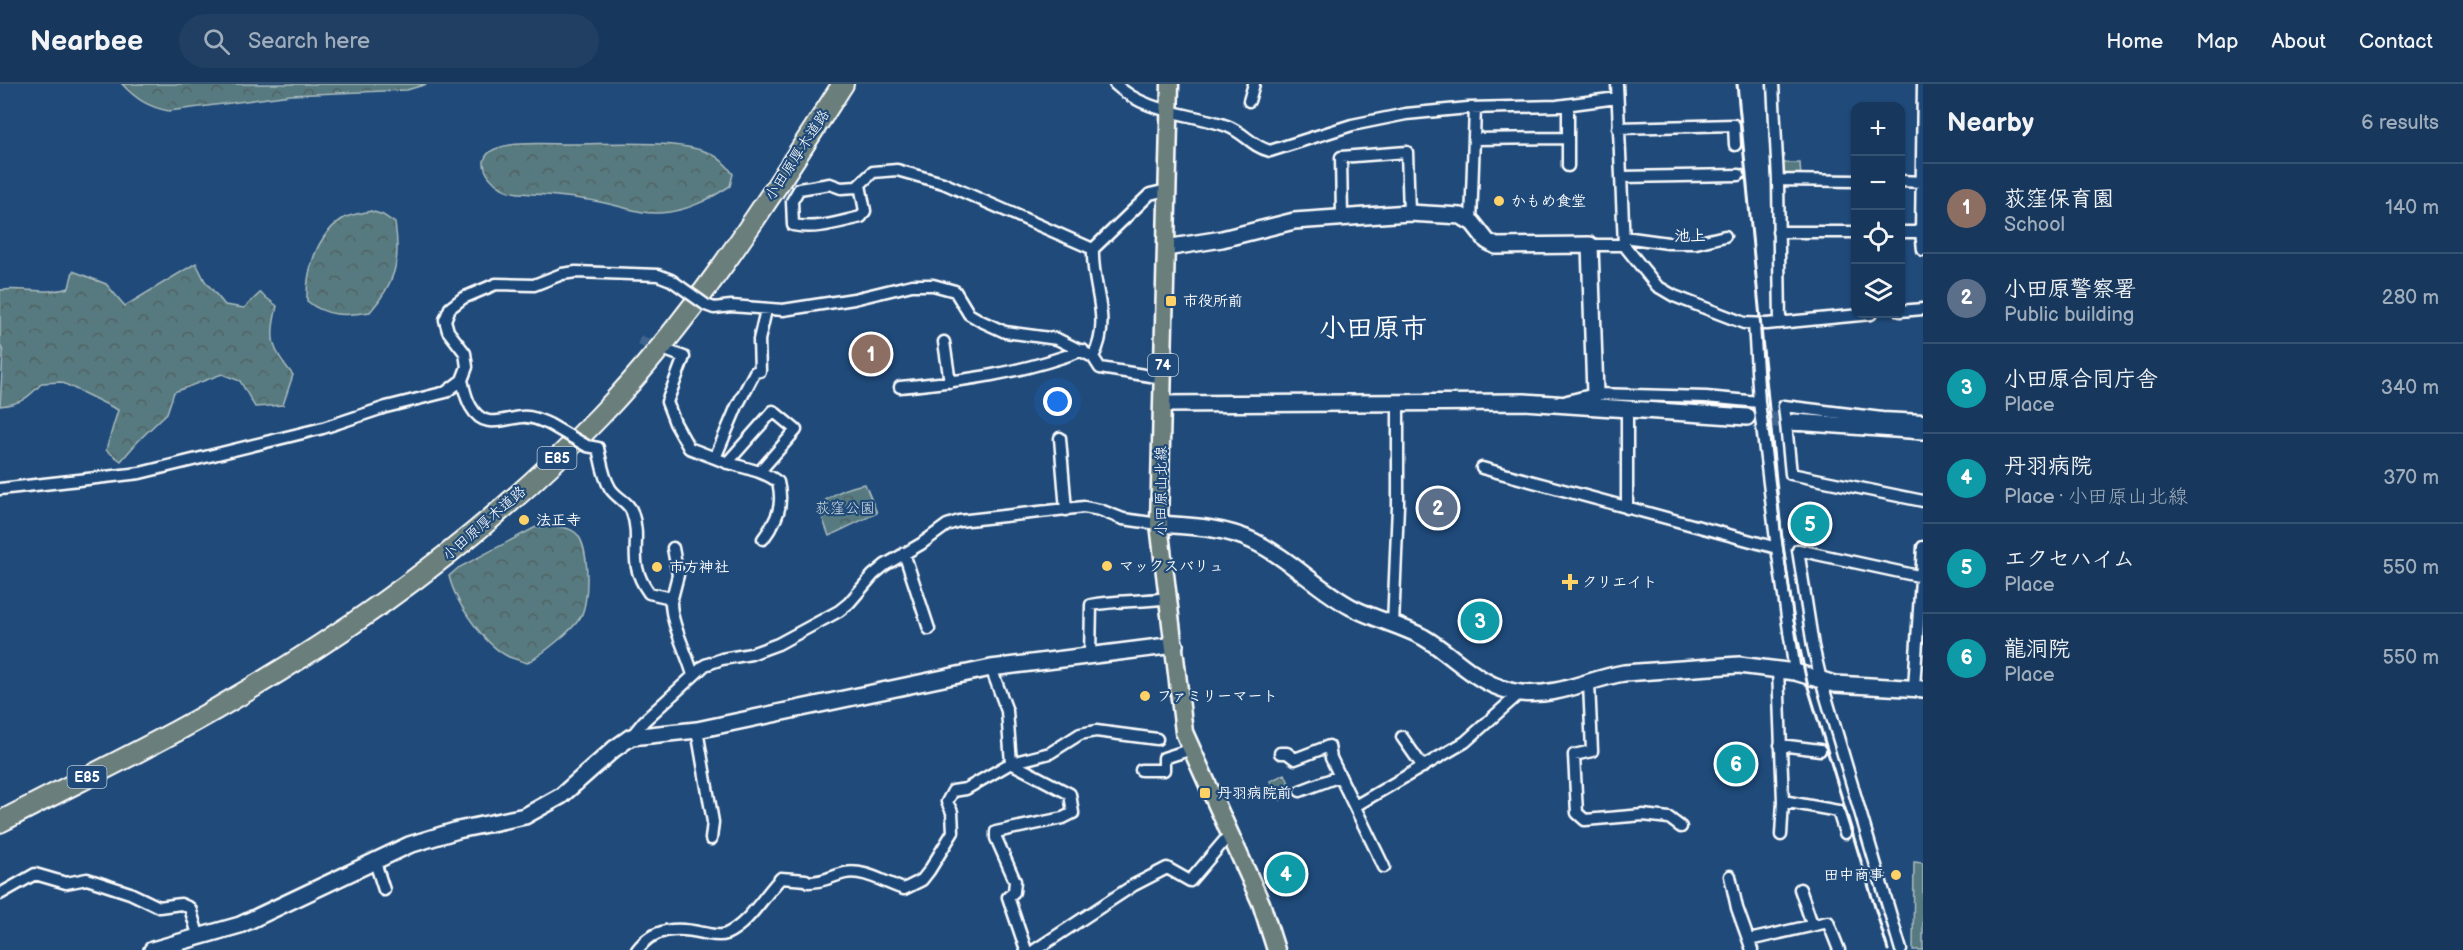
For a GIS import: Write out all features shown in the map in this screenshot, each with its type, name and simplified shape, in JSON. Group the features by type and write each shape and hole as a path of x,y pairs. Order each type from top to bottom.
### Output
{"highway":[{"name":"小田原厚木道路","path":"0,822 172,727 229,688 327,628 405,574 492,504 590,408 672,314 760,191 829,84"},
{"name":"小田原厚木道路","path":"0,808 233,700 412,584 504,508 600,416 680,324 771,196 843,84"}],"main road":[{"name":"小田原山北線","path":"1170,84 1159,524 1184,732 1261,903 1276,950"}],"street":[{"path":"1115,84 1149,106 1226,126 1243,135 1257,147 1270,151 1374,120 1406,114 1475,108 1568,105 1617,98"},
{"path":"1249,101 1254,84"},
{"path":"1617,84 1624,241 1651,280 1674,296 1744,323 1780,323 1851,316"},
{"path":"1773,84 1778,180 1780,323"},
{"path":"1923,84 1921,232 1923,250"},
{"path":"1568,105 1568,166"},
{"path":"1471,223 1475,108"},
{"path":"1618,128 1734,125 1735,145"},
{"path":"1474,139 1568,138"},
{"path":"1342,216 1341,157 1407,152 1409,213"},
{"path":"860,184 865,211 861,217 822,226 793,225 792,201 799,189 830,184 846,188 860,184 873,172 897,170 933,179 1093,249"},
{"path":"1621,177 1738,175"},
{"path":"1778,180 1851,181"},
{"path":"1905,182 1922,182"},
{"path":"1093,357 1100,343 1102,313 1094,276 1093,249 1150,194 1167,190"},
{"path":"1166,248 1222,239 1294,220 1409,213 1461,216 1471,223 1487,242 1496,246 1590,245 1624,241 1696,243 1725,236"},
{"path":"1778,232 1851,232"},
{"path":"1905,232 1921,232"},
{"path":"1590,245 1595,394"},
{"path":"0,489 141,473 323,428 386,407 446,392 462,380 467,367 465,353 448,331 445,320 450,308 463,298 496,284 534,285 562,274 576,272 658,275 671,280 706,305 714,308 731,306 766,310 783,310 854,299 912,285 933,285 955,291 969,314 1005,332 1058,339 1083,350 1093,357 1100,368 1163,378"},
{"path":"1905,311 1923,309"},
{"path":"715,458 737,406 755,372 760,371 759,340 766,310"},
{"path":"1754,324 1759,402 1754,421 1777,548 1795,672"},
{"path":"944,342 950,382"},
{"path":"900,387 950,382 1044,364 1083,350"},
{"path":"668,351 684,357 667,402 675,423 689,448 752,471 760,471 778,482 782,502 777,519 763,539"},
{"path":"462,380 471,409 488,422 503,422 523,417 537,418 587,446 598,448 610,489 631,509 635,523 636,568 641,583 649,593 666,597 671,602"},
{"path":"1558,404 1595,394 1706,397 1759,402"},
{"path":"1162,404 1398,401 1558,404 1754,421"},
{"path":"1393,625 1398,506 1398,401"},
{"path":"1558,404 1574,410 1754,421"},
{"path":"1923,420 1882,418 1784,406 1790,423 1791,474 1923,501"},
{"path":"728,463 773,411 796,430 760,471"},
{"path":"1627,414 1627,508"},
{"path":"1790,423 1923,431"},
{"path":"1790,423 1923,435"},
{"path":"1060,438 1066,510"},
{"path":"1482,468 1777,548"},
{"path":"152,950 192,943 240,925 409,845 480,825 515,819 540,808 561,796 631,737 644,721 710,662 751,654 798,634 827,618 849,603 873,575 952,522 1091,508 1123,519 1226,531 1252,541 1352,608 1423,638 1478,676 1520,693 1563,691 1607,676 1624,673 1739,665 1795,672 1835,684 1918,688 1923,547"},
{"path":"673,548 678,575 671,602 671,616 684,645 693,675"},
{"path":"1901,950 1821,680 1798,550 1922,577"},
{"path":"904,553 929,629"},
{"path":"1090,656 1091,605 1168,598"},
{"path":"631,737 697,730 991,668 1175,645"},
{"path":"991,668 1007,711 1011,763"},
{"path":"1778,669 1783,801 1781,835"},
{"path":"1589,683 1592,751 1574,755 1577,813 1585,820 1625,815 1669,818 1681,827"},
{"path":"1355,806 1465,742 1520,693"},
{"path":"697,730 713,822 711,839"},
{"path":"637,950 643,942 655,934 679,928 724,935 736,927 781,878 823,882 844,873 861,873 904,889 922,880 929,872 953,832 952,812 947,802 953,791 966,789 1011,763 1050,753 1080,734 1096,731 1157,739"},
{"path":"1402,737 1423,767"},
{"path":"1780,745 1820,750"},
{"path":"1280,753 1287,753 1295,759 1329,746 1331,758 1384,867"},
{"path":"1141,770 1164,770 1164,758 1192,749"},
{"path":"1011,763 1070,794 1074,808 1073,813 1063,818 996,832 996,838 1015,881 1014,892 1008,897 1026,950"},
{"path":"1300,791 1340,776"},
{"path":"1783,801 1838,811 1845,833"},
{"path":"1035,950 1134,885 1167,868 1190,881 1230,834"},
{"path":"375,862 384,890"},
{"path":"0,894 35,874 66,883 87,879 130,893 159,908 181,904 190,908 192,943"},
{"path":"1730,876 1737,908 1751,945 1812,924 1828,922 1839,950"},
{"path":"1800,889 1812,924"}],"green space":[{"path":"122,84 427,84 407,90 291,95 169,111 143,102"},
{"path":"531,143 639,143 696,149 716,157 733,174 730,186 705,200 688,208 653,213 586,199 511,192 495,183 484,167 487,155 494,149"},
{"path":"1781,163 1800,163 1801,178 1783,177"},
{"path":"371,211 395,223 396,261 385,291 370,312 337,314 321,310 307,301 308,278 320,244 334,225 344,218"},
{"path":"196,263 205,281 225,305 244,308 260,293 277,306 273,328 274,343 280,357 293,375 283,405 255,407 240,381 222,374 174,392 167,413 121,461 106,450 118,410 61,382 42,383 24,399 0,406 3,351 0,345 0,290 52,291 69,288 73,271 106,284 125,306"},
{"name":"荻窪公園","path":"865,484 877,513 829,536 818,506 840,492"},
{"path":"536,527 562,527 576,533 584,550 587,588 583,611 576,624 540,655 527,663 499,651 481,633 457,598 449,576 458,568"},
{"path":"1285,774 1294,795 1280,800 1270,781"},
{"path":"1914,862 1923,863 1923,950 1913,950"}],"tunnel":[{"path":"639,340 661,349"},
{"path":"1747,417 1794,422"}],"railway":[{"path":"1737,84 1781,531 1794,621 1808,687 1888,950"}],"place":[{"name":"かもめ食堂","path":"1499,201"},
{"name":"市役所前","path":"1171,301"},
{"name":"荻窪保育園","path":"871,354"},
{"name":"小田原警察署","path":"1438,508"},
{"name":"法正寺","path":"524,520"},
{"name":"エクセハイム","path":"1810,524"},
{"name":"マックスバリュ","path":"1107,566"},
{"name":"市方神社","path":"657,567"},
{"name":"クリエイト","path":"1570,582"},
{"name":"小田原合同庁舎","path":"1480,621"},
{"name":"ファミリーマート","path":"1145,696"},
{"name":"龍洞院","path":"1736,764"},
{"name":"丹羽病院前","path":"1205,793"},
{"name":"丹羽病院","path":"1286,874"},
{"name":"田中商事","path":"1896,875"}],"district":[{"name":"池上","path":"1690,235"},
{"name":"小田原市","path":"1373,328"}]}
